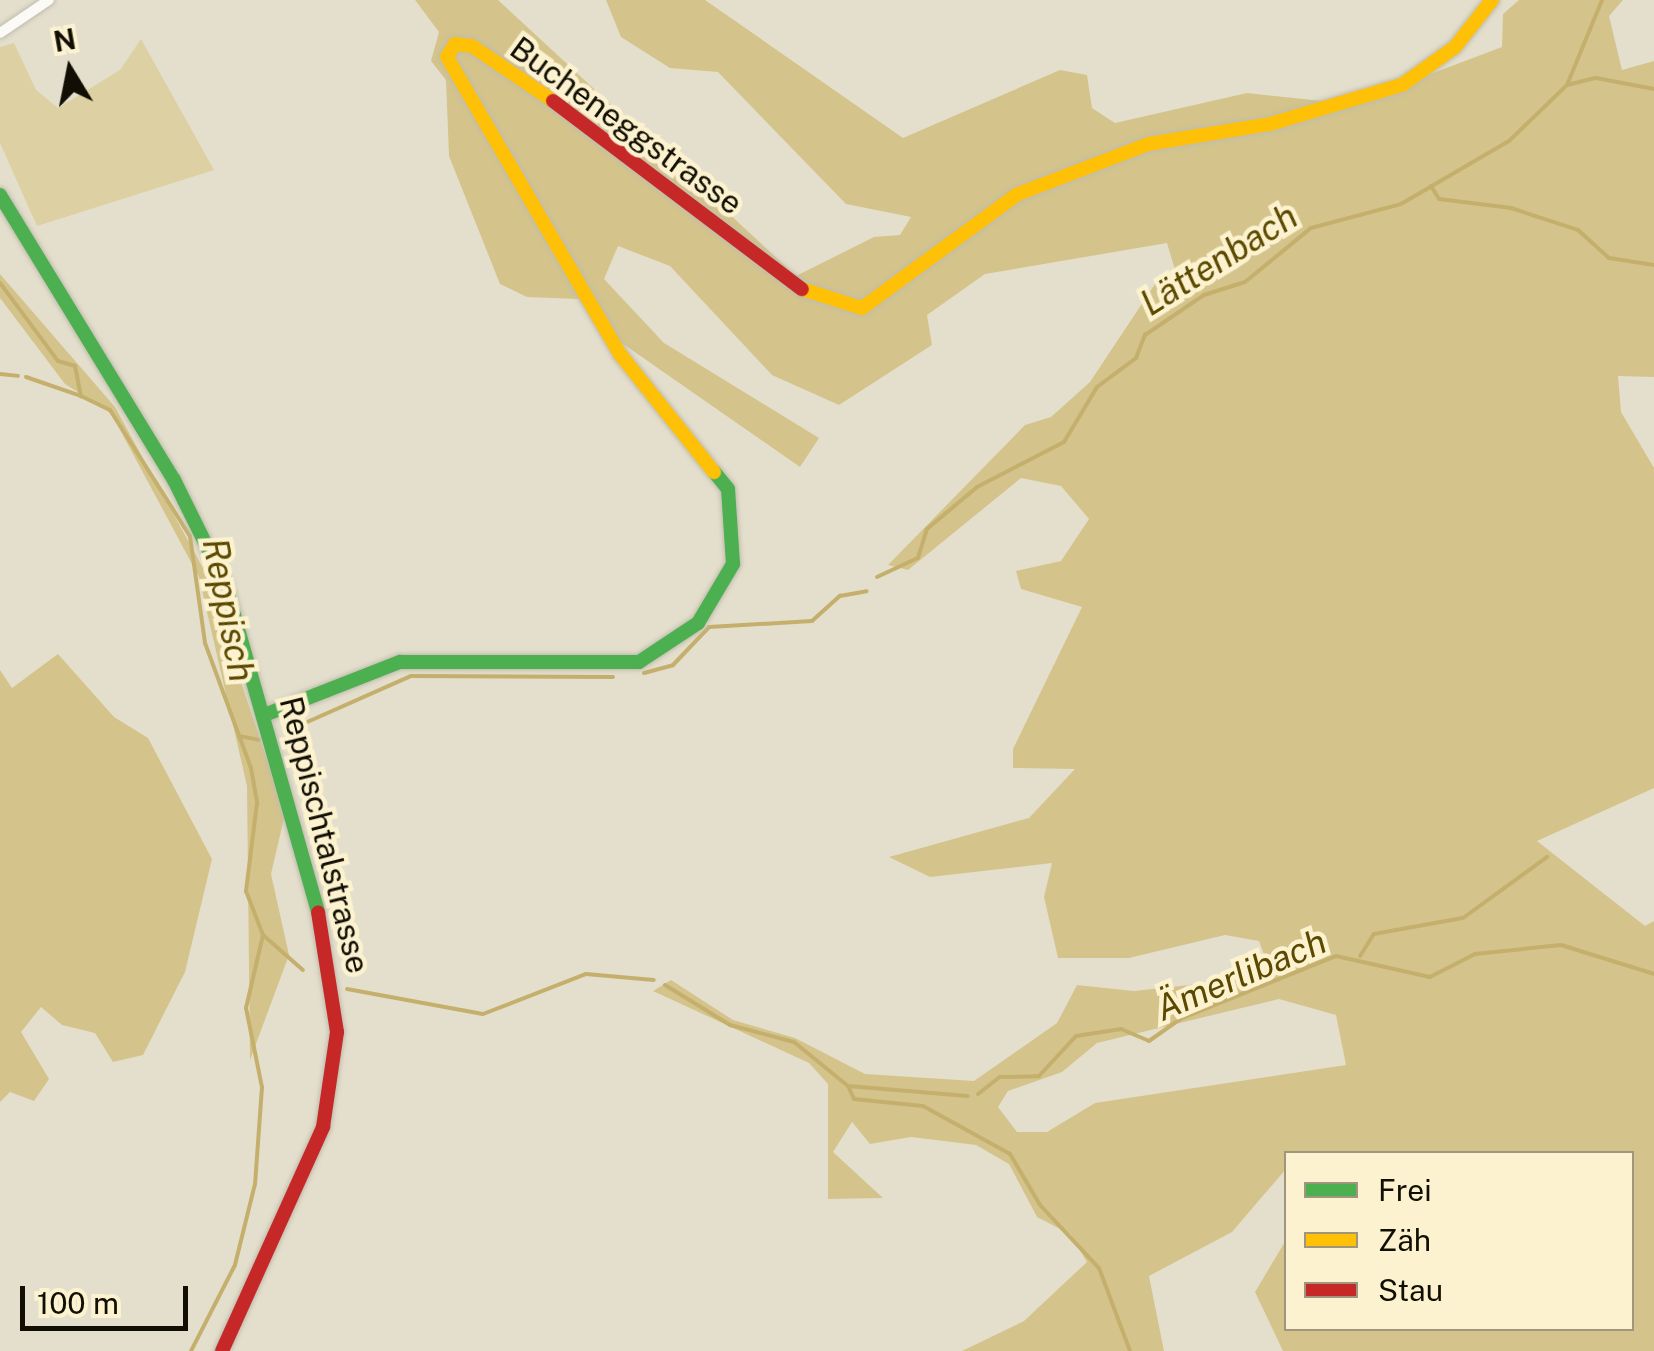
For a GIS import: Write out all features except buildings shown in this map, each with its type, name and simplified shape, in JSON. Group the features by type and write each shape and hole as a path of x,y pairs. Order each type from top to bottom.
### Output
{"street":[{"path":"0,33 49,0"},
{"name":"Bucheneggstrasse","path":"267,714 400,662 640,662 698,623 734,564 728,490 620,354 453,76 446,57 455,44 472,46 604,136 691,212 812,295 862,308 1018,194 1148,144 1270,124 1402,85 1455,48 1492,0"},
{"name":"Reppischtalstrasse","path":"0,195 202,531 267,714 318,899 337,1032 332,1086 305,1178 222,1351"}],"shaded area":[{"path":"415,0 498,0 796,276 874,237 900,235 911,217 846,204 718,72 670,68 621,37 606,0 705,0 903,138 1060,70 1087,75 1092,108 1115,123 1247,93 1351,104 1502,47 1503,14 1519,0 1623,0 1609,16 1622,70 1654,61 1654,377 1618,376 1621,412 1654,468 1654,788 1537,841 1645,926 1654,921 1654,1351 1283,1351 1255,1292 1284,1243 1284,1331 1634,1331 1634,1151 1284,1151 1284,1171 1232,1232 1149,1276 1164,1351 962,1351 1024,1321 1087,1262 1070,1234 1037,1217 1009,1164 976,1145 911,1137 870,1144 852,1122 833,1152 883,1198 828,1199 828,1084 809,1063 653,991 671,980 733,1020 795,1038 865,1074 974,1081 1057,1023 1077,985 1134,991 1272,976 1259,941 1225,935 1129,958 1058,958 1044,897 1052,863 930,877 889,857 1029,818 1075,769 1013,768 1013,749 1082,607 1021,589 1016,571 1061,561 1089,519 1061,486 1021,478 908,570 888,565 1025,425 1051,417 1090,382 1155,284 1178,280 1167,243 985,274 927,315 932,345 839,405 772,375 670,266 618,246 604,279 664,343 819,438 800,467 606,332 579,299 527,297 500,284 449,156 446,80 431,61 439,32","holes":["1279,999 1336,1015 1346,1065 1095,1103 1047,1132 1017,1132 998,1107 1008,1091 1062,1072 1097,1043"]},
{"path":"141,39 214,170 37,226 0,143 0,47 14,43 36,90 58,108 120,70"},
{"path":"0,274 115,407 203,568 285,814 271,874 289,955 250,1060 247,786 199,577 111,413 65,384 0,298"},
{"path":"58,654 114,717 148,738 212,859 185,972 143,1055 113,1062 95,1033 62,1025 41,1007 21,1032 49,1079 34,1101 10,1092 0,1102 0,670 12,688"}],"waterway":[{"path":"1567,85 1602,0"},
{"name":"Lättenbach","path":"877,577 918,558 927,529 977,487 1064,442 1097,387 1136,358 1145,335 1204,295 1245,282 1311,228 1401,204 1509,141 1567,85 1596,78 1654,89"},
{"path":"1431,186 1439,199 1511,208 1578,230 1609,258 1654,265"},
{"name":"Reppisch","path":"0,283 58,361 75,366 81,396 110,410 190,536 205,643 251,768 257,803 246,891 263,935 246,1008 262,1087 255,1184 235,1265 191,1351"},
{"path":"0,374 18,376"},
{"path":"26,377 81,396"},
{"name":"Lättenbach","path":"644,673 673,665 709,627 812,621 840,596 867,591"},
{"name":"Lättenbach","path":"296,727 411,676 613,677"},
{"name":"Lättenbach","path":"239,736 259,740"},
{"path":"1360,956 1374,934 1463,918 1547,857"},
{"name":"Ämerlibach","path":"263,935 303,970"},
{"name":"Ämerlibach","path":"978,1094 1000,1077 1039,1076 1076,1036 1121,1029 1149,1041 1180,1019 1336,956 1430,977 1475,954 1561,945 1654,974"},
{"name":"Ämerlibach","path":"347,989 483,1014 586,974 654,980"},
{"name":"Ämerlibach","path":"665,985 730,1025 794,1042 848,1086 968,1096"},
{"path":"848,1086 854,1099 923,1106 1010,1154 1040,1205 1099,1268 1130,1351"}],"traffic: fast":[{"path":"0,195 174,480 225,583 318,912"},
{"path":"267,714 400,662 639,662 698,623 733,564 728,489 714,472"}],"traffic: slow":[{"path":"802,289 862,308 1018,194 1148,144 1270,124 1402,85 1455,47 1492,0"},
{"path":"553,101 472,46 455,44 447,57 620,354 714,472"}],"traffic: jam":[{"path":"553,101 802,289"},
{"path":"222,1351 323,1127 337,1032 318,912"}]}
